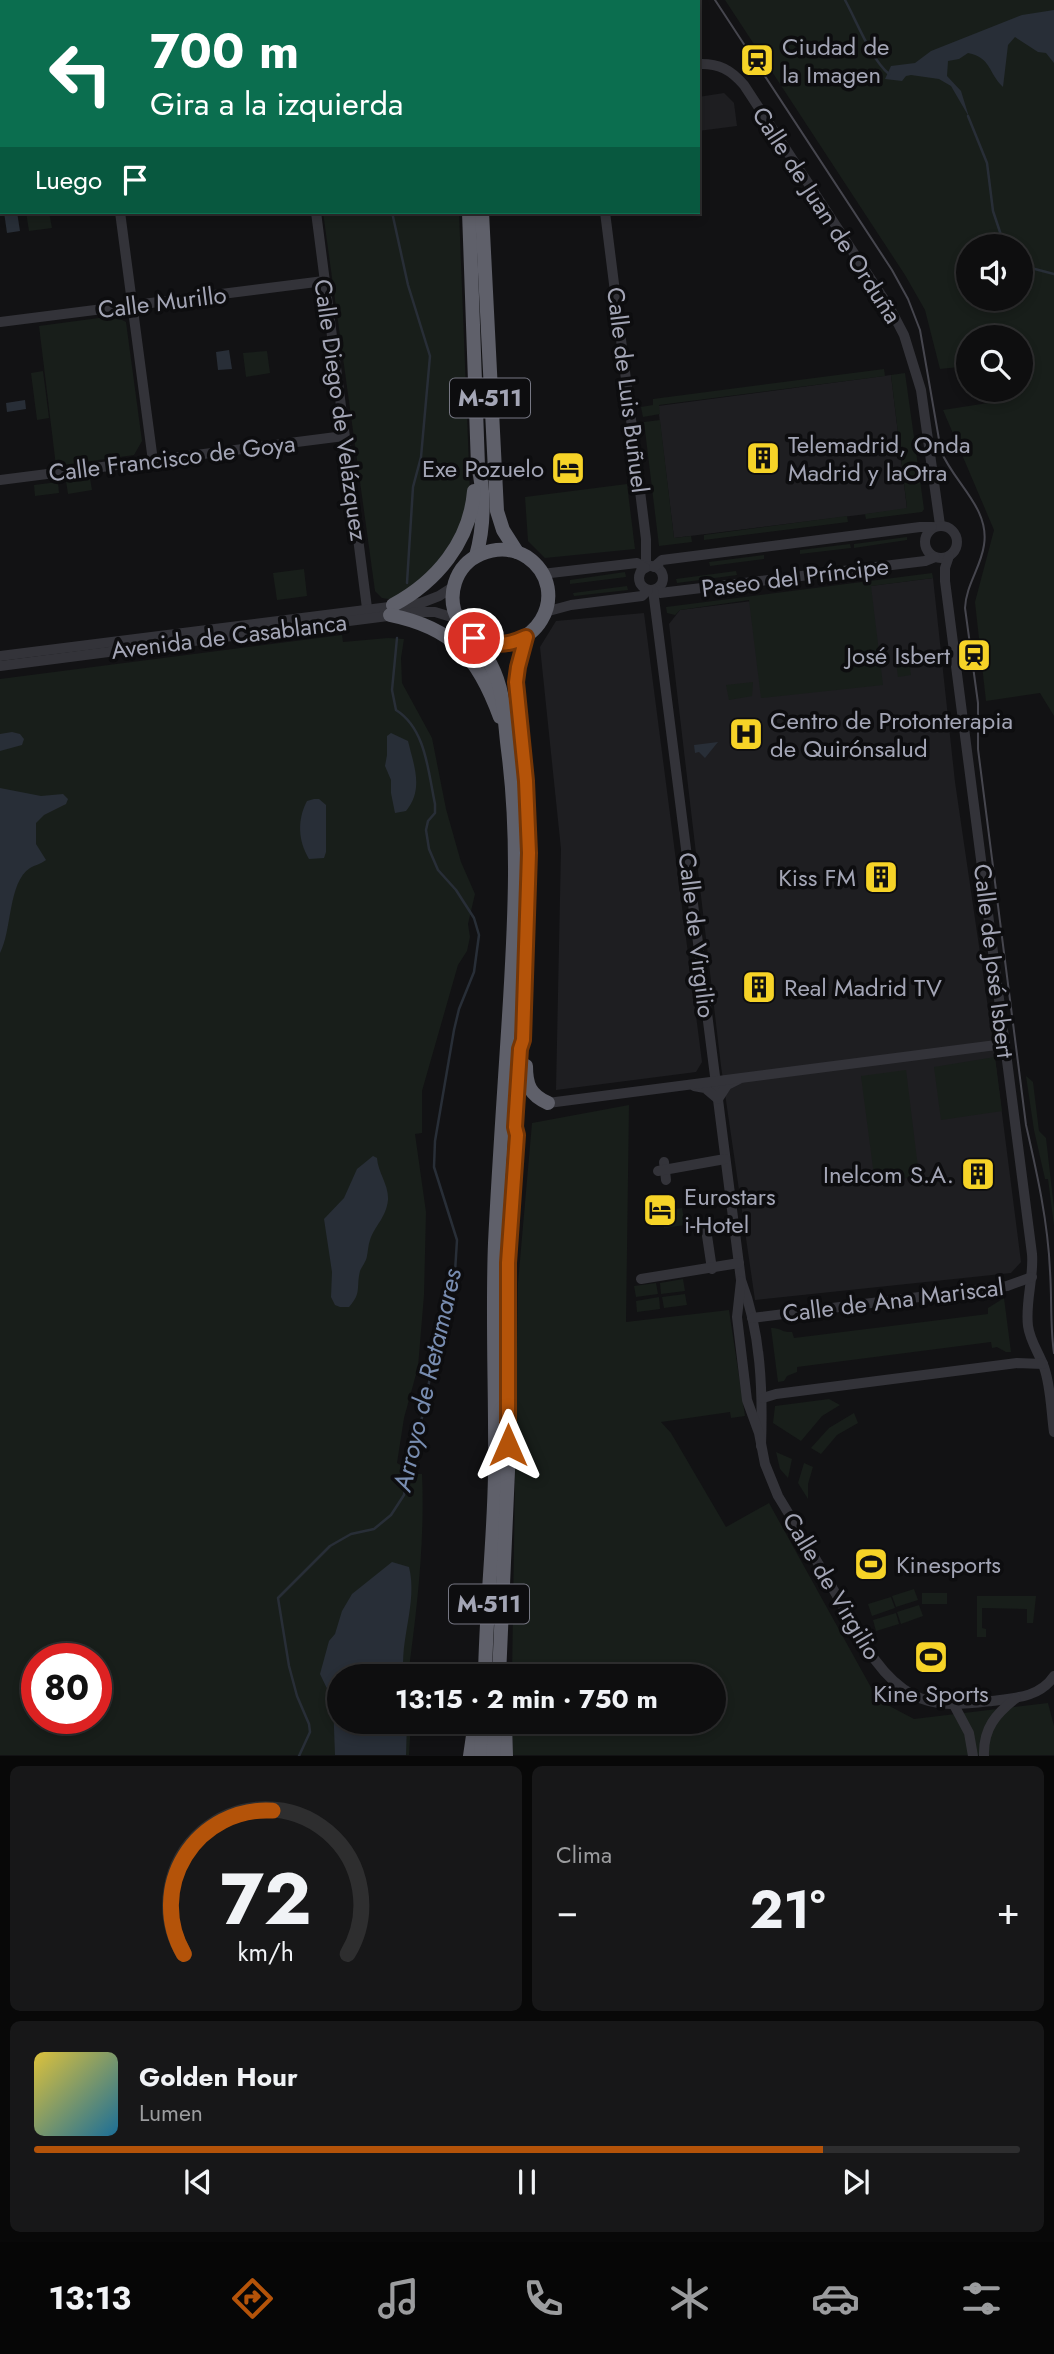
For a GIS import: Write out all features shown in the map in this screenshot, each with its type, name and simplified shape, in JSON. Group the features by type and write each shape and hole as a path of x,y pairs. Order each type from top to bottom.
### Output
{"highway":[{"name":"M-511","path":"453,587 466,564 476,556 482,524 469,214"},
{"name":"M-511","path":"482,214 497,511 503,530 517,552 535,565 542,574"},
{"path":"392,610 430,580 456,548 473,504 478,466"},
{"path":"476,556 489,550 517,552"},
{"path":"542,574 548,599 545,612"},
{"path":"453,587 453,603 458,620"},
{"path":"392,610 440,632 467,655 492,696 507,738"},
{"name":"M-511","path":"517,1135 515,1127 520,1049 523,1040 529,853 526,781 516,682 526,637 541,622 545,612"},
{"name":"M-511","path":"458,620 474,638 495,671 501,689 507,718 515,830 516,900 495,1245 494,1534 490,1664"},
{"path":"474,638 500,645 514,643 526,637"},
{"name":"M-511","path":"523,1040 527,1049 526,1079 531,1093 548,1103"},
{"name":"M-511","path":"491,1664 508,1471 508,1263 517,1135 523,1113 531,1107 548,1103"},
{"path":"470,1755 473,1734"},
{"path":"481,1755 482,1734"},
{"path":"494,1755 495,1734"},
{"path":"505,1734 506,1755"}],"street":[{"name":"Calle de Juan de Orduña","path":"700,64 715,64 735,74 744,85 891,310 904,335 921,390 936,526"},
{"path":"120,214 153,461"},
{"name":"Calle Diego de Velázquez","path":"316,214 367,608"},
{"name":"Calle de Luis Buñuel","path":"605,214 648,568"},
{"name":"Calle Murillo","path":"0,322 324,281"},
{"name":"Calle Francisco de Goya","path":"0,480 344,436"},
{"path":"936,526 948,527 955,533 955,550 949,556 935,557 925,547 927,532 936,526"},
{"name":"Paseo del Príncipe","path":"542,574 637,563 648,568 662,560 936,526"},
{"name":"Calle de José Isbert","path":"949,556 945,581 1032,1254 1032,1277 1027,1302 1028,1323 1048,1380 1054,1432"},
{"name":"Paseo del Príncipe","path":"545,612 570,605 642,596 652,590 660,593 914,562 935,557"},
{"path":"648,568 659,569 663,580 652,590 640,583 639,577 648,568"},
{"name":"Avenida de Casablanca","path":"0,666 392,610 432,600 453,587"},
{"name":"Calle de Virgilio","path":"652,590 741,1280 752,1318 763,1398 761,1446"},
{"name":"Avenida de Casablanca","path":"0,656 367,608 435,612 458,620"},
{"path":"548,1103 1004,1044"},
{"path":"690,1085 705,1088 718,1099 727,1085 741,1079"},
{"path":"663,1171 726,1159"},
{"path":"706,1229 712,1269"},
{"path":"641,1279 739,1263"},
{"name":"Calle de Ana Mariscal","path":"752,1318 1007,1286 1032,1277"},
{"name":"Calle de Virgilio","path":"741,1280 737,1317 747,1400 765,1464 778,1496 876,1660 898,1684 914,1695 930,1701 954,1705 1017,1698"},
{"path":"763,1398 1017,1363 1043,1364"},
{"path":"984,1755 983,1742 989,1724 999,1712 1017,1698 1034,1694 1048,1685 1054,1676"},
{"path":"954,1705 969,1733 973,1755"}],"shaded area":[{"path":"725,0 1054,0 1054,716 1040,693 986,701 975,602 994,530 943,410 994,402 1033,402 1033,325 956,325 956,367 940,369 925,310 905,275"},
{"path":"1054,10 1054,63 1046,53 1038,52 1015,37 1008,45 1003,87 986,62 976,55 968,53 959,59 948,61 947,76 961,91 969,117 951,86 939,79 911,75 902,81 885,79 891,66 915,63 931,51 1022,15"},
{"path":"724,93 734,103 737,126 700,131 700,97"},
{"path":"4,214 17,214 20,231 7,233"},
{"path":"26,214 49,214 52,228 29,231"},
{"path":"323,214 459,214 470,492 462,526 440,564 395,600 382,598 375,591"},
{"path":"114,316 126,322 142,441 134,455 56,466 39,326"},
{"path":"229,350 232,369 218,370 216,352"},
{"path":"267,351 270,373 246,377 243,353"},
{"path":"884,369 885,376 659,405 660,414 643,417 641,407 653,405 653,399"},
{"path":"43,371 49,418 37,420 31,373"},
{"path":"905,373 924,509 922,512 866,519 865,514 907,508 891,375"},
{"path":"891,375 907,509 674,538 658,406"},
{"path":"25,400 26,409 7,412 6,403"},
{"path":"660,420 674,538 691,536 692,542 659,546 644,422"},
{"path":"90,478 92,490 68,494 66,481"},
{"path":"58,482 59,493 35,496 34,485"},
{"path":"627,484 635,549 545,558 528,541 525,497"},
{"path":"847,516 848,522 704,540 704,535"},
{"path":"907,537 907,540 854,548 854,544"},
{"path":"850,544 851,548 800,554 800,550"},
{"path":"764,555 764,559 710,566 709,562"},
{"path":"304,569 307,596 277,600 273,573"},
{"path":"736,571 737,575 677,583 676,579"},
{"path":"625,572 626,577 570,584 570,580"},
{"path":"932,573 933,578 871,586 883,685 761,698 749,600 680,610 675,615 667,613 666,607"},
{"path":"933,578 955,782 992,1035 1021,1262 1011,1273 755,1300 721,1066 669,624 680,610"},
{"path":"627,586 628,590 574,596 573,593"},
{"path":"644,613 702,1062 696,1072 556,1090 561,849 540,647 556,621"},
{"path":"342,635 343,642 404,639 401,658 402,683 432,738 446,809 461,862 475,894 468,924 470,937 467,951 458,965 422,1091 422,1133 415,1134 426,1212 424,1295 418,1367 404,1418 397,1463 416,1474 422,1474 421,1550 409,1664 327,1664 327,1734 410,1734 409,1755 0,1755 0,679"},
{"path":"908,653 911,675 898,677 895,654"},
{"path":"753,682 752,696 729,700 726,685"},
{"path":"391,733 408,741 416,777 412,803 406,811 395,813 391,780 385,766 387,736"},
{"path":"0,734 20,734 24,739 22,745 0,751"},
{"path":"718,742 705,758 699,752 695,753 694,745"},
{"path":"0,788 41,796 63,794 68,799 66,804 44,815 36,823 36,844 46,860 30,868 18,884 0,953"},
{"path":"319,799 326,805 326,852 324,858 309,859 303,845 300,823 307,801"},
{"path":"995,1057 1002,1111 941,1120 934,1067"},
{"path":"906,1070 919,1176 875,1183 861,1076"},
{"path":"1026,1076 1033,1082 1039,1131 1046,1138 1054,1226 1048,1179 1045,1179 1034,1130"},
{"path":"629,1105 626,1322 729,1310 745,1416 731,1418 730,1412 661,1422 671,1433 726,1527 769,1503 878,1700 914,1719 1048,1703 1054,1726 1054,1755 513,1755 512,1734 726,1734 726,1664 512,1664 518,1283 532,1123"},
{"path":"373,1156 377,1158 387,1189 387,1206 370,1240 360,1271 356,1298 349,1307 340,1307 335,1305 331,1297 332,1272 324,1219 344,1198 357,1169"},
{"path":"682,1208 685,1225 664,1228 661,1211"},
{"path":"683,1279 685,1291 661,1294 660,1283"},
{"path":"656,1283 658,1294 636,1297 634,1286"},
{"path":"685,1294 687,1305 664,1308 662,1297"},
{"path":"659,1297 660,1309 637,1312 636,1301"},
{"path":"1004,1298 1011,1352 992,1348 991,1342 797,1367 797,1372 778,1382 771,1328 792,1332 794,1338 988,1314 988,1308"},
{"path":"829,1399 840,1405 822,1416 801,1441 773,1423 775,1406"},
{"path":"854,1413 858,1423 837,1435 821,1454 811,1448 829,1428"},
{"path":"776,1452 792,1459 788,1478 780,1469"},
{"path":"804,1463 813,1467 808,1484 808,1499 798,1483"},
{"path":"392,1562 409,1567 411,1594 403,1664 327,1664 327,1689 320,1674 329,1641 335,1634 342,1611 352,1594"},
{"path":"914,1589 918,1600 896,1607 892,1596"},
{"path":"922,1593 947,1593 947,1604 922,1604"},
{"path":"977,1596 1036,1596 1033,1623 1027,1623 1027,1609 982,1608 982,1628 986,1629 986,1637 977,1637"},
{"path":"891,1597 895,1608 872,1616 868,1604"},
{"path":"919,1605 923,1616 901,1624 897,1612"},
{"path":"896,1613 899,1624 876,1631 873,1620"},
{"path":"334,1734 407,1734 406,1755 335,1755"}],"waterway":[{"path":"845,0 870,50 889,74"},
{"path":"968,116 987,163 993,211 1001,234"},
{"name":"Arroyo de Retamares","path":"392,214 408,285 430,356 421,457 413,487 407,583"},
{"path":"1033,269 1054,274"},
{"name":"Arroyo de Retamares","path":"299,1756 310,1732 309,1724 297,1696 289,1666 278,1598 330,1546 351,1534 374,1529 391,1515 404,1495 411,1452 424,1411 442,1309 455,1272 457,1240 434,1167 435,1141 454,1030 459,1009 474,972 479,935 474,918 456,890 438,870 429,849 426,830 428,821 435,813 435,804 424,752 414,728 396,710 392,690 397,638"}],"tram line":[{"path":"715,0 892,270 908,299 920,330 941,451 982,519 984,545 965,608 978,703 978,749 1026,1125 1047,1234 1054,1353"}],"place":[{"name":"Ciudad de la Imagen","path":"757,60"},
{"name":"Telemadrid, Onda Madrid y laOtra","path":"763,458"},
{"name":"Exe Pozuelo","path":"568,468"},
{"name":"José Isbert","path":"974,655"},
{"name":"Centro de Protonterapia de Quirónsalud","path":"746,734"},
{"name":"Kiss FM","path":"881,877"},
{"name":"Real Madrid TV","path":"759,987"},
{"name":"Inelcom S.A.","path":"978,1174"},
{"name":"Eurostars i-Hotel","path":"660,1210"},
{"name":"Kinesports","path":"871,1564"},
{"name":"Kine Sports","path":"931,1657"}],"route":[{"path":"474,638 487,643 507,645 526,637 516,682 526,781 529,853 523,1040 520,1049 508,1263 508,1445"}]}
